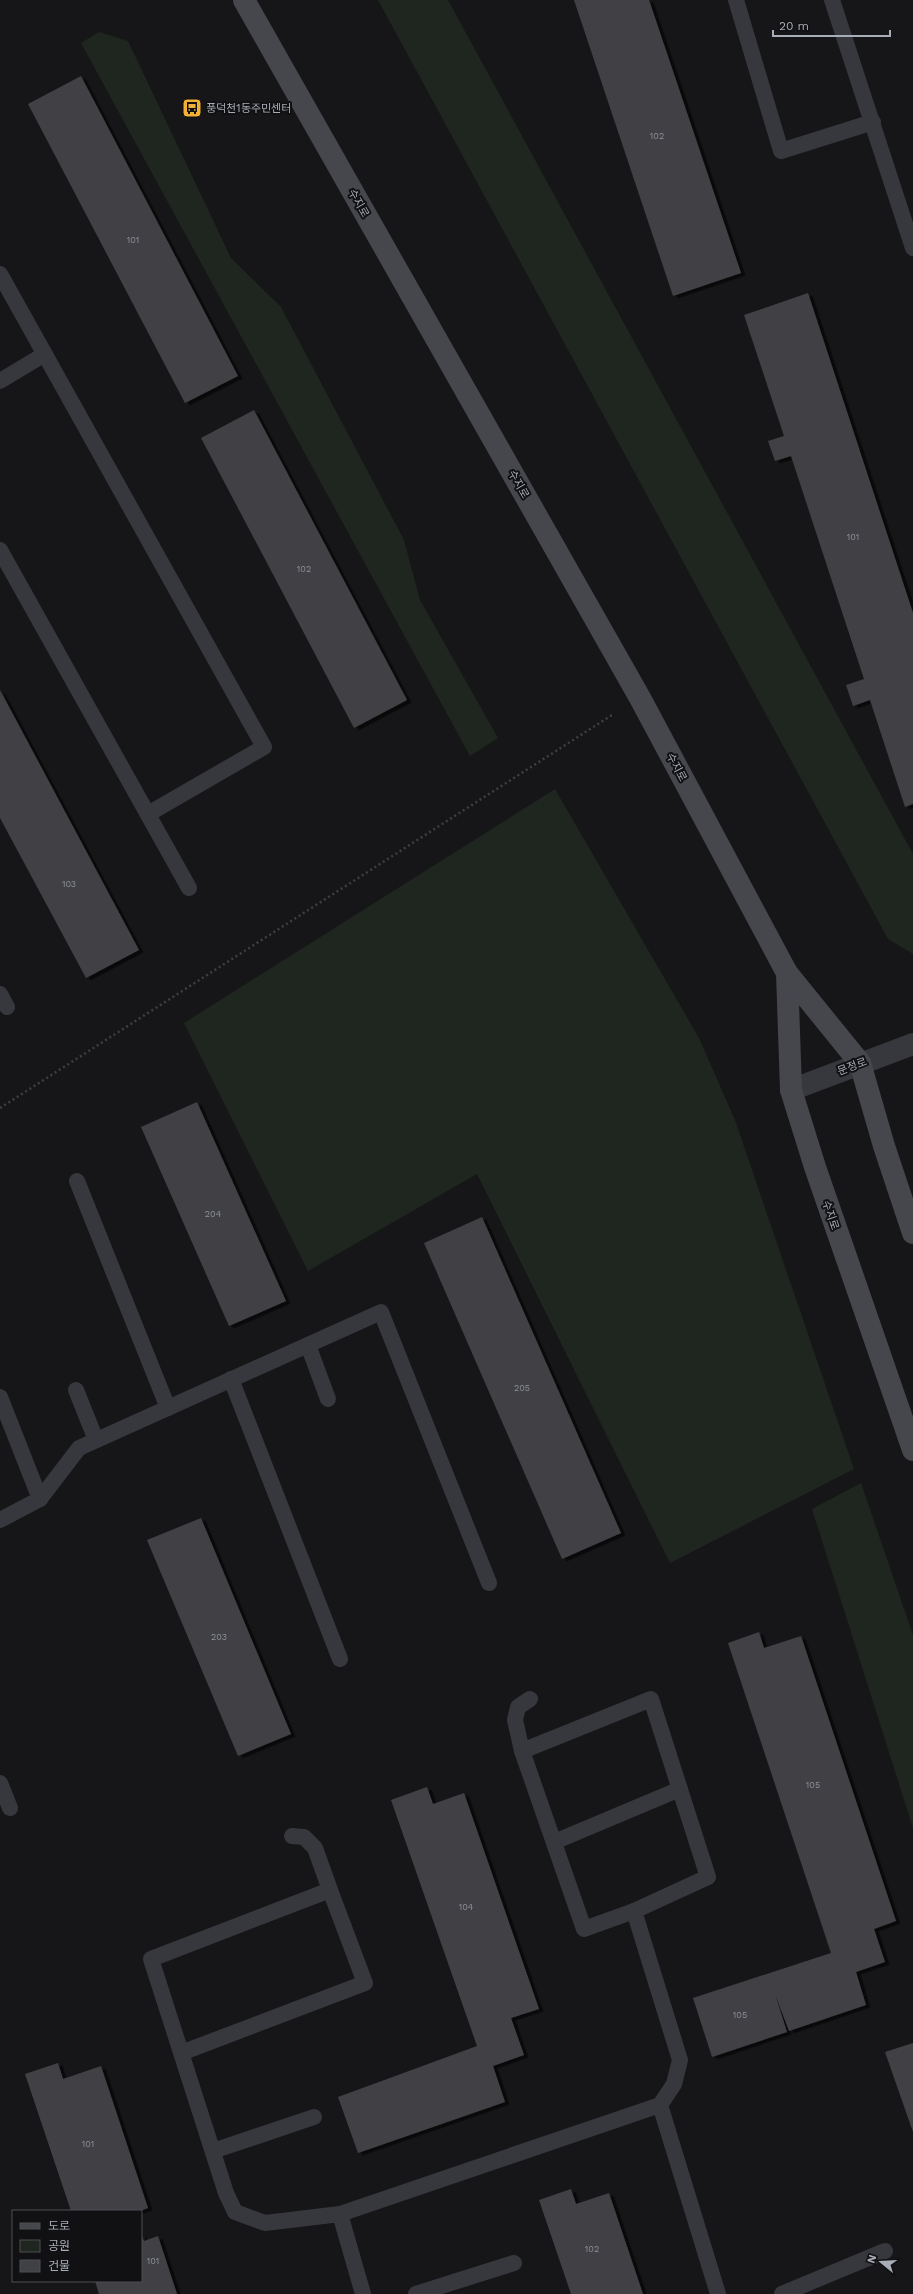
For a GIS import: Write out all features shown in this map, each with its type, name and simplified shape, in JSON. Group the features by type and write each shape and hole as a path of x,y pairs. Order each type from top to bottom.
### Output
{"main road":[{"name":"수지로","path":"244,0 640,698 787,973 860,1063 884,1146 913,1233"},
{"name":"수지로","path":"787,973 791,1090 814,1167 913,1450"}],"street":[{"name":"문정로","path":"791,1090 913,1044"}],"lane":[{"path":"736,0 781,151 872,122"},
{"path":"832,0 913,248"},
{"path":"0,274 264,747 148,814"},
{"path":"0,381 45,354"},
{"path":"0,550 5,571 148,814 189,888"},
{"path":"77,1180 168,1408"},
{"path":"0,1520 40,1499 79,1448 381,1312 489,1583"},
{"path":"308,1345 328,1399"},
{"path":"231,1379 340,1659"},
{"path":"76,1390 96,1440"},
{"path":"0,1397 40,1499"},
{"path":"522,1751 651,1699 708,1877 634,1911 584,1929 522,1751 515,1720 518,1707 530,1699"},
{"path":"0,1783 10,1808"},
{"path":"554,1842 680,1789"},
{"path":"181,2053 365,1983 315,1848 304,1837 292,1836"},
{"path":"330,1890 151,1959 226,2193 235,2212 265,2223 340,2214 660,2105 674,2084 680,2060 634,1911"},
{"path":"660,2105 718,2294"},
{"path":"213,2150 314,2117"},
{"path":"340,2214 363,2294"},
{"path":"782,2294 885,2252"},
{"path":"416,2294 514,2263"}],"path":[{"path":"0,1108 640,698"}],"green space":[{"path":"378,0 448,0 913,854 913,954 888,939"},
{"path":"99,32 128,41 231,258 281,307 404,540 420,600 498,738 470,756 81,43"},
{"path":"555,789 699,1038 735,1120 854,1469 670,1563 477,1174 308,1271 184,1023"},
{"path":"861,1483 913,1635 913,1828 812,1509"}],"building":[{"path":"574,0 649,0 741,273 673,296"},
{"path":"81,76 238,376 185,403 28,104"},
{"path":"808,293 913,613 913,804 905,807 870,700 853,706 846,685 864,679 791,456 775,461 768,441 784,436 744,315"},
{"path":"254,410 407,700 354,728 201,438"},
{"path":"0,690 139,950 86,978 0,818"},
{"path":"197,1102 286,1301 229,1326 141,1127"},
{"path":"482,1217 621,1533 562,1559 424,1243"},
{"path":"201,1518 291,1734 238,1756 147,1540"},
{"path":"759,1632 764,1648 801,1636 896,1921 874,1929 885,1962 856,1972 866,2005 789,2031 775,1994 787,2032 712,2057 693,1998 831,1953 728,1643"},
{"path":"427,1787 433,1804 464,1793 539,2009 511,2018 524,2055 493,2066 505,2102 358,2153 338,2097 477,2046 391,1800"},
{"path":"913,2043 913,2132 885,2052"},
{"path":"58,2063 63,2079 101,2066 148,2208 142,2210 71,2210 25,2074"},
{"path":"571,2189 576,2204 609,2193 643,2294 571,2294 539,2200"},
{"path":"142,2236 144,2241 158,2236 177,2294 99,2294 95,2282 142,2282"}],"place":[{"name":"풍덕천1동주민센터","path":"192,108"}]}
